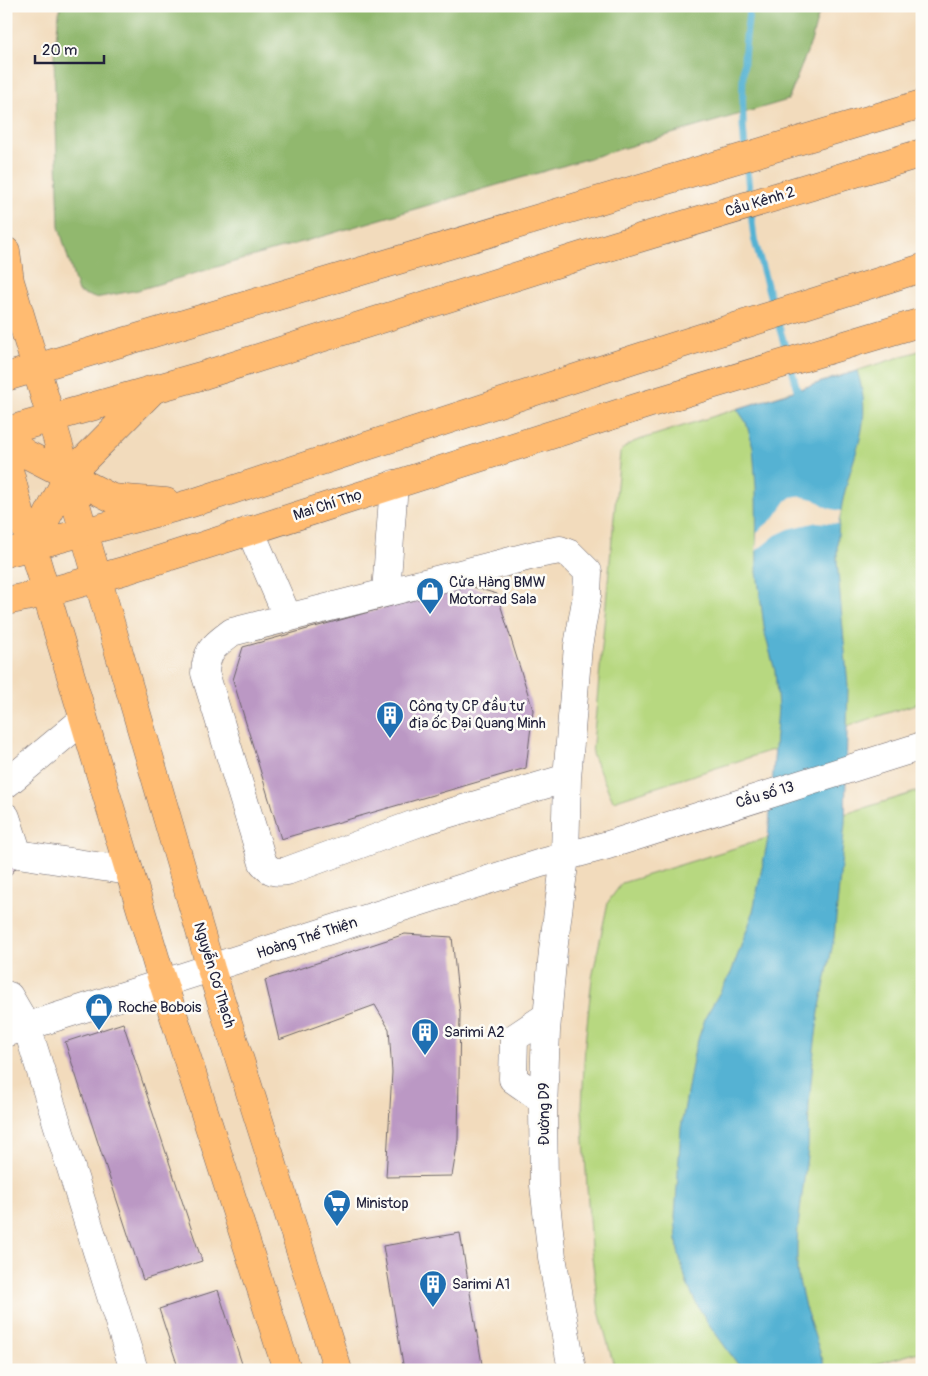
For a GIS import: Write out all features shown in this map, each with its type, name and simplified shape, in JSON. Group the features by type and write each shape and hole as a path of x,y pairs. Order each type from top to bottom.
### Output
{"main road":[{"path":"6,378 912,107"},
{"name":"Cầu Kênh 2","path":"154,389 919,153"},
{"path":"6,251 10,282 36,368"},
{"path":"22,530 84,532 192,503 634,359 922,268"},
{"name":"Mai Chí Thọ","path":"6,600 45,593 97,578 648,404 922,322"},
{"name":"Nguyễn Cơ Thạch","path":"36,368 211,968 338,1370"},
{"path":"6,431 154,389"},
{"path":"22,530 68,476 154,389"},
{"path":"11,460 51,418"},
{"path":"11,460 68,476 112,498 192,503"},
{"path":"11,460 22,530 45,593 163,983 287,1370"}],"street":[{"path":"394,484 386,592 232,632 215,645 206,658 205,673 263,863 273,872 287,871 423,821 567,778"},
{"path":"250,530 288,618"},
{"name":"Đường D9","path":"386,592 560,550 570,554 588,572 587,595 578,646 567,778 565,857 547,1016 543,1100 544,1185 552,1257 572,1370"},
{"path":"6,784 83,720"},
{"name":"Cầu số 13","path":"608,844 922,746"},
{"path":"6,817 18,854 129,871"},
{"name":"Hoàng Thế Thiện","path":"16,1030 608,844"},
{"path":"6,995 9,996 16,1030 134,1370"}],"green space":[{"path":"60,6 819,6 820,9 811,42 788,100 138,290 95,298 78,292 59,227 54,55"},
{"path":"922,350 922,702 613,801 592,754 620,453 627,445 636,441"},
{"path":"922,790 922,1033 919,1092 922,1157 922,1351 856,1370 615,1370 599,1311 591,1249 582,1109 585,1043 592,978 608,902 622,883"}],"water":[{"path":"857,371 862,389 863,420 842,503 837,552 848,686 845,823 834,938 819,1012 814,1050 809,1105 808,1148 797,1244 797,1272 805,1307 826,1370 742,1370 708,1323 687,1284 678,1251 675,1217 681,1128 695,1048 706,1016 731,973 752,916 768,839 778,708 775,671 765,634 757,572 756,487 753,447 746,422 737,409"}],"pier":[{"path":"798,496 814,499 828,508 841,511 838,524 817,522 789,529 776,535 756,551 757,532 774,518 786,501 791,497"}],"building":[{"name":"Công ty CP đầu tư địa ốc Đại Quang Minh","path":"466,585 497,594 533,710 526,768 281,839 233,680 243,647"},
{"path":"6,831 18,866 6,879"},
{"name":"Sarimi A2","path":"405,934 452,937 460,1013 458,1140 452,1176 386,1177 392,1072 389,1029 375,1005 279,1040 265,980"},
{"path":"123,1023 202,1261 143,1280 65,1042"},
{"name":"Sarimi A1","path":"460,1233 483,1370 404,1370 383,1246"},
{"path":"218,1290 244,1370 179,1370 159,1309"}],"waterway":[{"path":"745,151 743,78 750,6"},
{"path":"746,162 750,198"},
{"path":"751,212 754,238 774,310"},
{"path":"777,320 788,356"},
{"path":"791,366 797,390"}],"place":[{"name":"Cửa Hàng BMW Motorrad Sala","path":"430,615"},
{"name":"Công ty CP đầu tư địa ốc Đại Quang Minh","path":"390,739"},
{"name":"Roche Bobois","path":"99,1031"},
{"name":"Sarimi A2","path":"425,1056"},
{"name":"Ministop","path":"337,1227"},
{"name":"Sarimi A1","path":"433,1308"}]}
